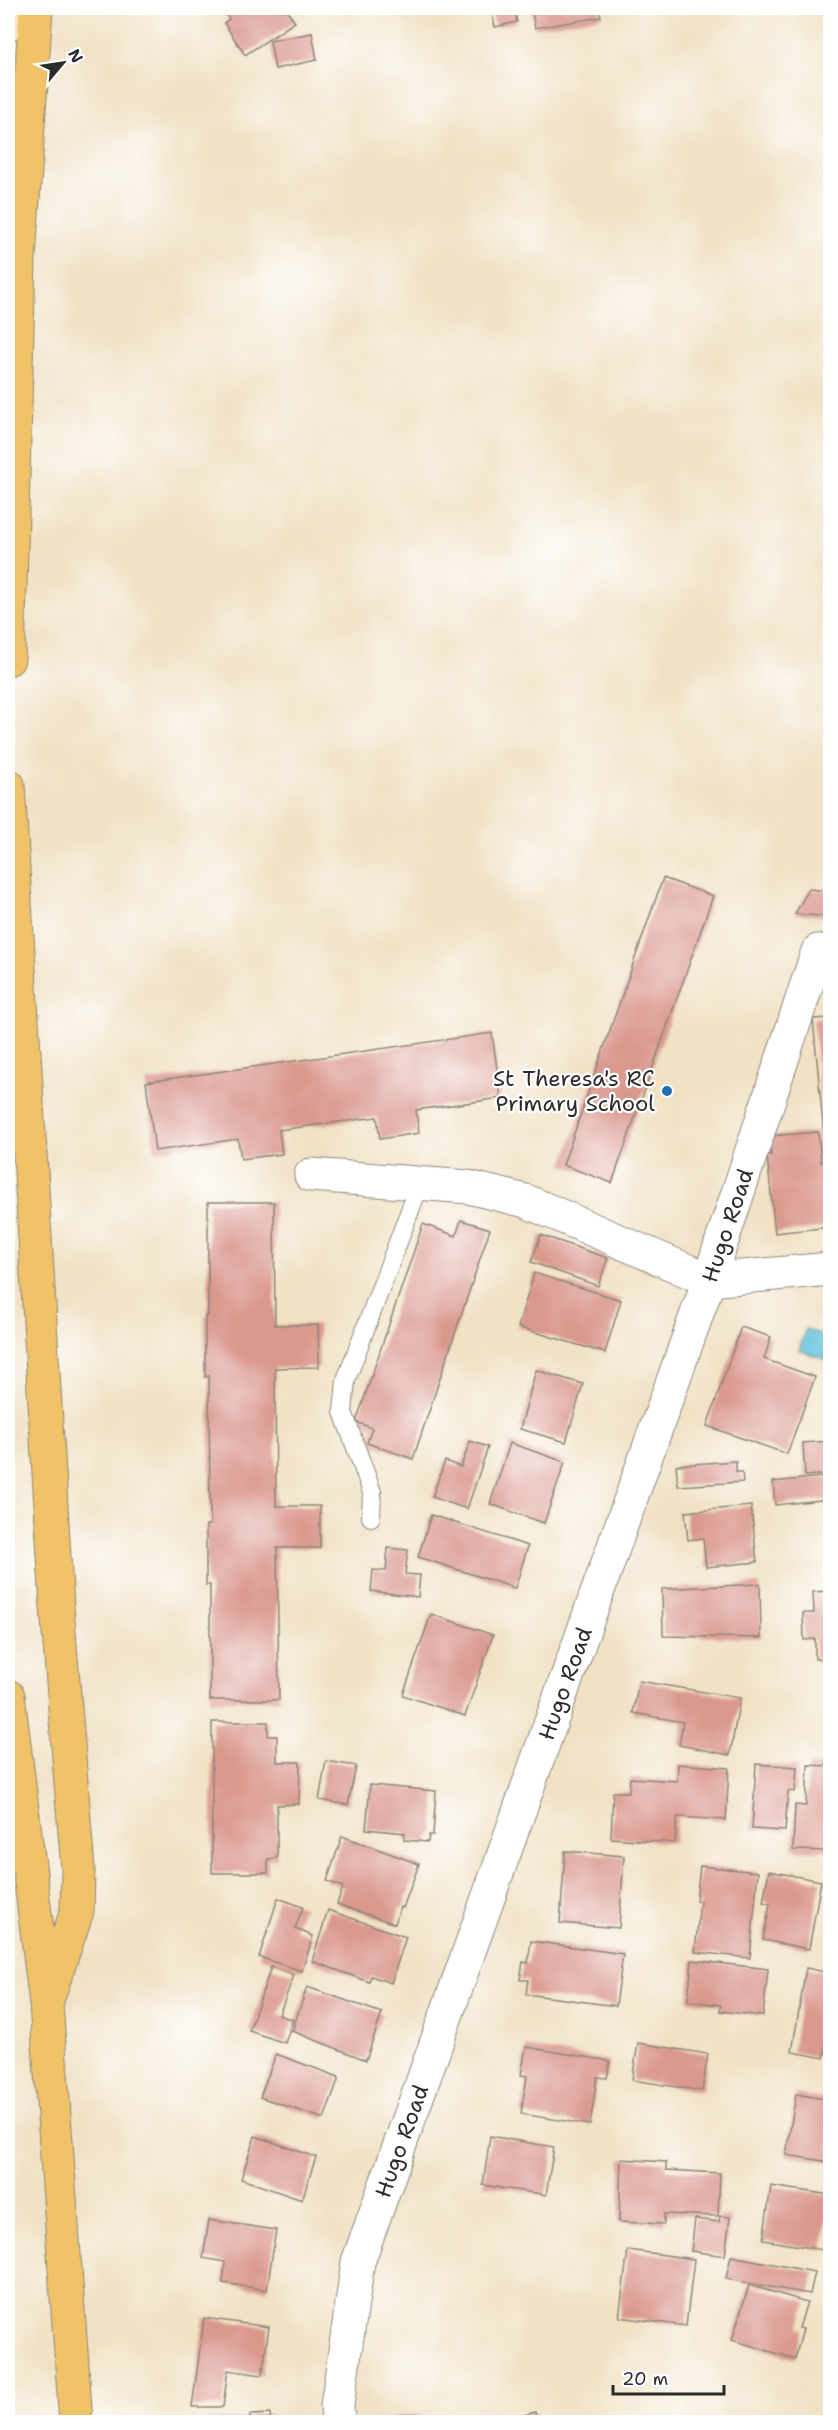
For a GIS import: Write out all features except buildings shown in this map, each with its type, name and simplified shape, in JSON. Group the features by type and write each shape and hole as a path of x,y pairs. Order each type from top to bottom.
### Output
{"highway":[{"path":"8,659 19,257 36,8"},
{"path":"8,785 57,1607 78,1870 76,1911 46,2003"},
{"path":"8,1696 46,2003 76,2422"}],"main road":[{"path":"8,24 13,8"}],"street":[{"name":"Hugo Road","path":"338,2422 337,2406 358,2262 708,1280 818,951"},
{"path":"311,1175 421,1181 468,1187 526,1201 708,1280 831,1269"}],"lane":[{"path":"371,1517 372,1492 344,1412 346,1380 421,1181"}],"water":[{"path":"806,1329 830,1338 830,1361 799,1350"}],"place":[{"name":"St Theresa's RC Primary School","path":"667,1091"}]}
